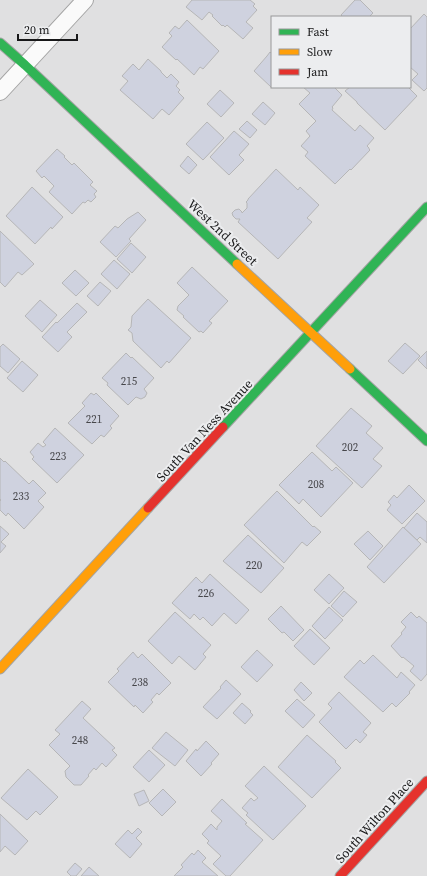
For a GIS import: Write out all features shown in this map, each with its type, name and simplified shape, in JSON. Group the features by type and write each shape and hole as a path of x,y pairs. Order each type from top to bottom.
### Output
{"street":[{"path":"0,92 85,0"},
{"name":"West 2nd Street","path":"0,43 427,440"},
{"name":"South Van Ness Avenue","path":"0,670 427,207"},
{"name":"South Wilton Place","path":"340,876 427,781"}],"building":[{"path":"192,0 250,0 255,4 253,6 257,10 246,22 253,28 243,39 227,25 225,27 223,25 222,26 209,12 202,20 186,7"},
{"path":"355,0 360,0 373,13 370,16 341,15"},
{"path":"424,14 427,17 427,88 424,91 412,80 418,74 411,68 411,28"},
{"path":"187,20 219,51 203,69 200,67 194,75 162,47 172,36 169,33 175,26 179,29"},
{"path":"270,52 271,53 271,87 254,71"},
{"path":"148,59 167,78 171,74 179,82 176,86 180,90 178,92 184,98 169,115 162,109 153,119 120,90 128,81 122,76 133,64 139,70"},
{"path":"304,88 335,88 342,95 332,107 332,110 355,131 360,125 374,138 367,146 370,150 335,184 305,156 308,152 301,146 310,136 306,131 316,121 299,104 310,93"},
{"path":"349,88 409,88 417,96 385,130 345,91"},
{"path":"220,90 234,103 221,117 207,104"},
{"path":"263,102 275,113 265,125 252,114"},
{"path":"247,121 257,130 250,138 239,129"},
{"path":"207,122 224,138 203,160 186,144"},
{"path":"234,131 249,144 239,155 244,160 229,175 210,157"},
{"path":"57,149 72,165 74,163 93,182 90,185 97,191 94,194 96,197 91,202 88,200 85,203 83,202 72,214 49,192 54,186 44,176 42,178 36,171"},
{"path":"188,156 197,165 189,174 180,166"},
{"path":"276,169 298,190 300,187 319,205 307,218 312,222 278,259 238,222 240,219 236,219 232,213 239,209 242,213 247,208 246,202 248,199"},
{"path":"32,187 63,217 35,244 6,216"},
{"path":"138,212 146,220 129,239 131,241 116,257 100,242 115,226 118,228 127,219"},
{"path":"0,231 34,264 22,275 18,272 5,287 0,282"},
{"path":"131,243 146,257 132,273 117,259"},
{"path":"114,260 130,274 117,289 101,274"},
{"path":"192,267 228,301 209,321 212,323 203,333 201,331 199,332 177,310 178,306 189,295 177,283"},
{"path":"75,270 89,283 76,296 62,283"},
{"path":"100,282 111,291 98,306 87,296"},
{"path":"148,299 191,338 169,363 167,361 161,368 133,341 132,333 128,330 131,327 132,316"},
{"path":"40,300 57,315 42,332 25,316"},
{"path":"77,303 87,312 67,332 72,337 58,352 42,337"},
{"path":"405,343 420,356 403,374 388,361"},
{"path":"3,344 20,359 8,373 0,366 0,347"},
{"path":"427,351 427,369 418,360"},
{"path":"126,353 154,378 144,389 147,393 145,397 141,399 136,397 128,405 107,385 108,383 102,378"},
{"path":"22,361 38,375 23,392 7,378"},
{"path":"91,393 94,395 96,393 119,416 110,426 112,428 104,437 101,435 92,444 68,423 85,406 82,403"},
{"path":"351,408 372,426 366,433 383,448 373,459 382,466 362,488 316,446"},
{"path":"55,428 84,455 57,483 32,459 34,457 30,452 38,443 43,447 46,445 43,442"},
{"path":"312,452 332,471 336,467 353,483 321,517 303,499 299,504 279,485"},
{"path":"0,458 29,484 33,480 46,493 38,501 44,507 24,529 8,513 6,516 0,510"},
{"path":"409,485 425,501 402,524 387,510 391,505 388,502 394,495 397,498"},
{"path":"277,491 313,527 314,526 321,532 307,546 302,542 284,563 244,525"},
{"path":"417,513 427,522 427,543 420,537 417,540 404,528"},
{"path":"0,526 9,534 1,542 6,546 0,553"},
{"path":"403,527 421,544 384,583 367,567"},
{"path":"368,531 383,546 370,560 354,544"},
{"path":"248,535 284,568 261,593 223,561"},
{"path":"210,574 249,610 236,624 224,613 212,626 203,617 200,620 194,614 190,619 172,603 196,577 202,583"},
{"path":"329,574 344,588 329,604 314,590"},
{"path":"344,591 357,602 343,617 331,606"},
{"path":"281,606 304,630 293,641 284,632 282,633 268,619"},
{"path":"329,607 343,620 325,639 312,626"},
{"path":"175,612 211,645 203,654 206,657 195,670 179,656 172,664 148,641"},
{"path":"411,612 417,618 419,616 427,623 427,674 421,681 410,671 414,666 403,657 402,658 391,646 406,627 401,622"},
{"path":"310,629 330,648 314,665 294,646"},
{"path":"257,650 273,665 257,682 241,667"},
{"path":"133,652 138,658 142,654 171,683 159,695 157,693 151,700 153,702 143,713 135,705 134,707 108,682 119,671 117,669"},
{"path":"373,655 397,678 401,672 415,685 409,692 410,693 396,707 392,703 383,712 344,677 360,660 364,664"},
{"path":"226,680 241,694 217,719 203,707 221,688 220,687"},
{"path":"301,682 312,693 304,701 294,690"},
{"path":"339,692 371,723 363,732 367,735 360,743 356,739 346,749 319,722 332,708 328,704"},
{"path":"297,699 315,715 303,728 285,711"},
{"path":"82,701 91,709 83,718 115,748 112,750 117,755 106,767 102,763 96,770 94,768 81,785 74,785 66,777 65,771 70,766 49,745 60,734 55,730"},
{"path":"242,703 251,711 250,712 253,715 245,724 233,713"},
{"path":"166,732 188,750 175,766 152,748"},
{"path":"307,735 336,761 335,762 341,768 312,798 278,767"},
{"path":"206,741 219,754 201,776 186,761 196,749 197,751"},
{"path":"149,750 165,765 149,782 133,767"},
{"path":"264,766 306,806 273,840 246,815 248,813 242,808 251,798 254,801 258,798 245,786"},
{"path":"28,769 58,797 40,815 36,811 27,820 1,798"},
{"path":"163,789 176,802 162,816 149,803"},
{"path":"144,790 149,801 139,806 134,794"},
{"path":"222,799 247,823 245,824 263,840 230,876 226,876 213,864 221,856 207,843 209,841 202,834 211,824 217,830 217,827 222,821 211,811"},
{"path":"0,814 28,841 15,855 5,846 0,852"},
{"path":"138,828 142,832 136,838 142,844 130,858 115,844 128,830 132,834"},
{"path":"198,850 206,858 202,862 218,876 174,876 183,867 181,865 192,853 194,855"},
{"path":"75,863 82,869 76,876 71,876 67,872"},
{"path":"89,867 99,876 81,876"}],"traffic: fast":[{"path":"0,43 237,264"},
{"path":"223,427 427,207"},
{"path":"350,369 427,441"}],"traffic: slow":[{"path":"237,264 350,369"},
{"path":"0,669 148,508"}],"traffic: jam":[{"path":"148,508 223,427"},
{"path":"340,876 427,781"}]}
